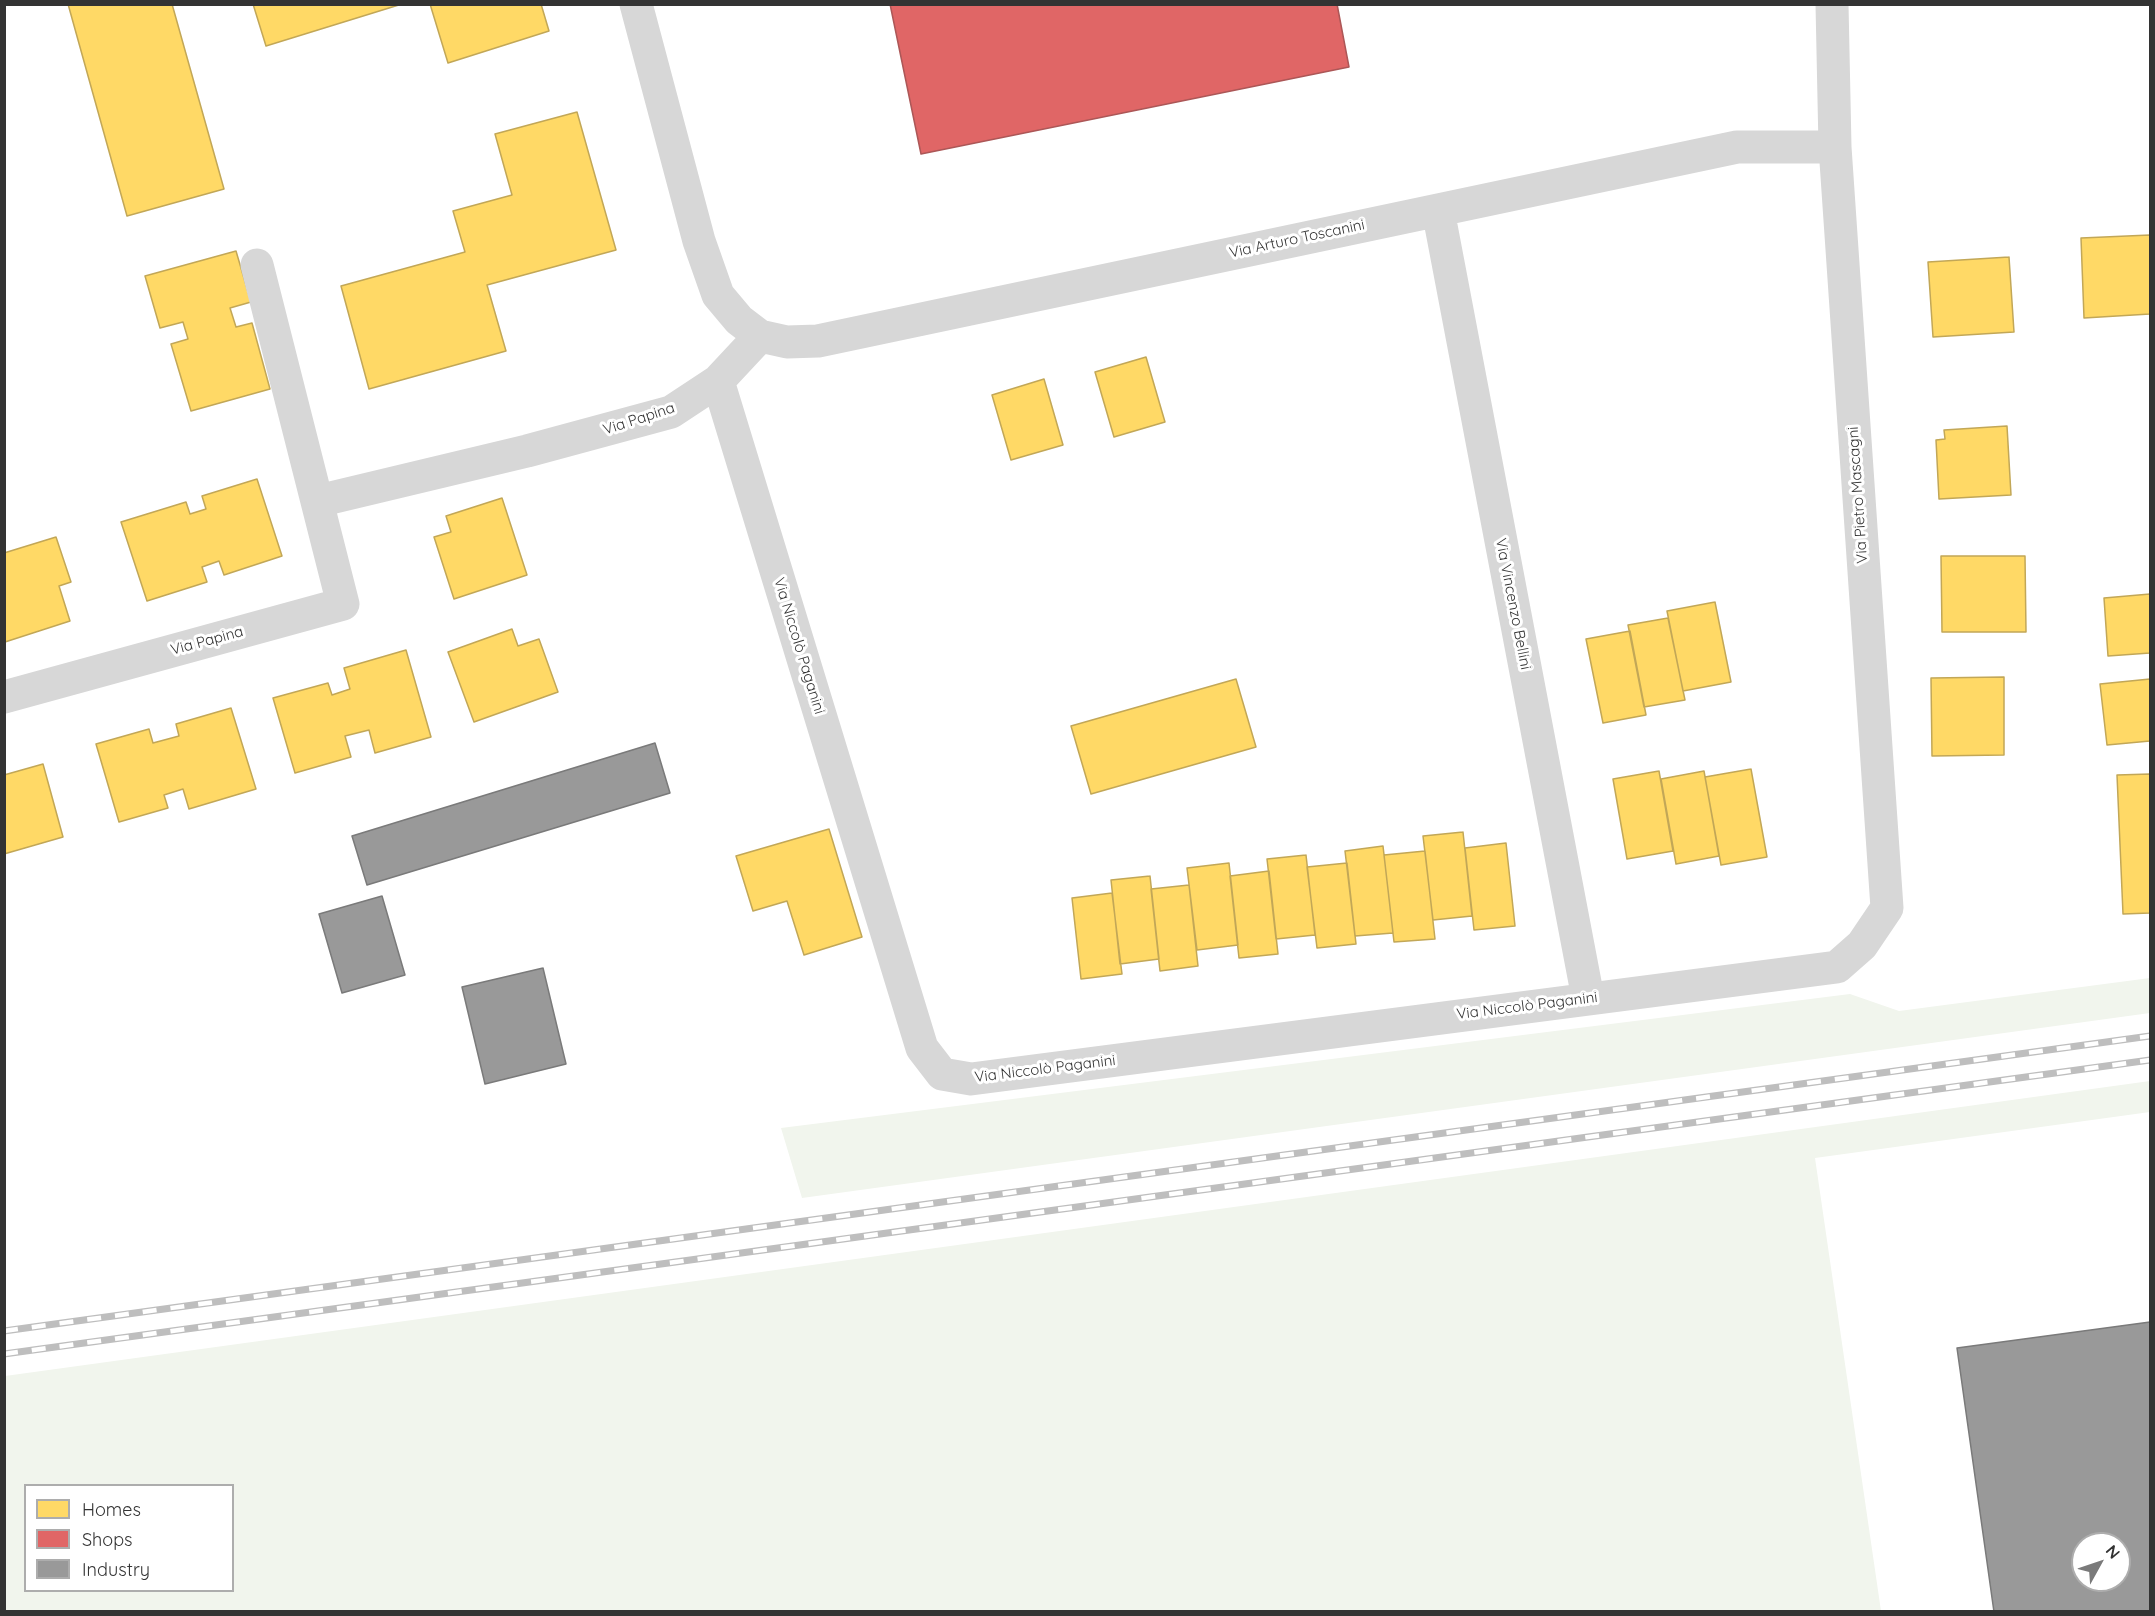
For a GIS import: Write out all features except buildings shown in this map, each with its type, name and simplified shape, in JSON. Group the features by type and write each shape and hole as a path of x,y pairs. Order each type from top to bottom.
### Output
{"street":[{"path":"636,4 699,241 718,295 739,320 760,336"},
{"name":"Via Pietro Mascagni","path":"1832,4 1835,147 1887,908 1862,945 1837,967"},
{"name":"Via Arturo Toscanini","path":"760,336 787,342 818,340 1737,147 1835,147"},
{"name":"Via Vincenzo Bellini","path":"1438,210 1588,998"},
{"name":"Via Papina","path":"4,697 343,604 257,265"},
{"name":"Via Papina","path":"318,501 527,451 671,412 718,381 760,336"},
{"name":"Via Niccolò Paganini","path":"718,381 922,1048 942,1074 971,1079 1837,967"}],"shaded area":[{"path":"2150,978 2150,1013 802,1198 781,1128 1850,994 1899,1011"},
{"path":"2150,1081 2150,1112 1815,1158 1881,1611 5,1611 5,1376"}],"railway":[{"path":"4,1331 2150,1036"},
{"path":"4,1354 2150,1060"}]}
